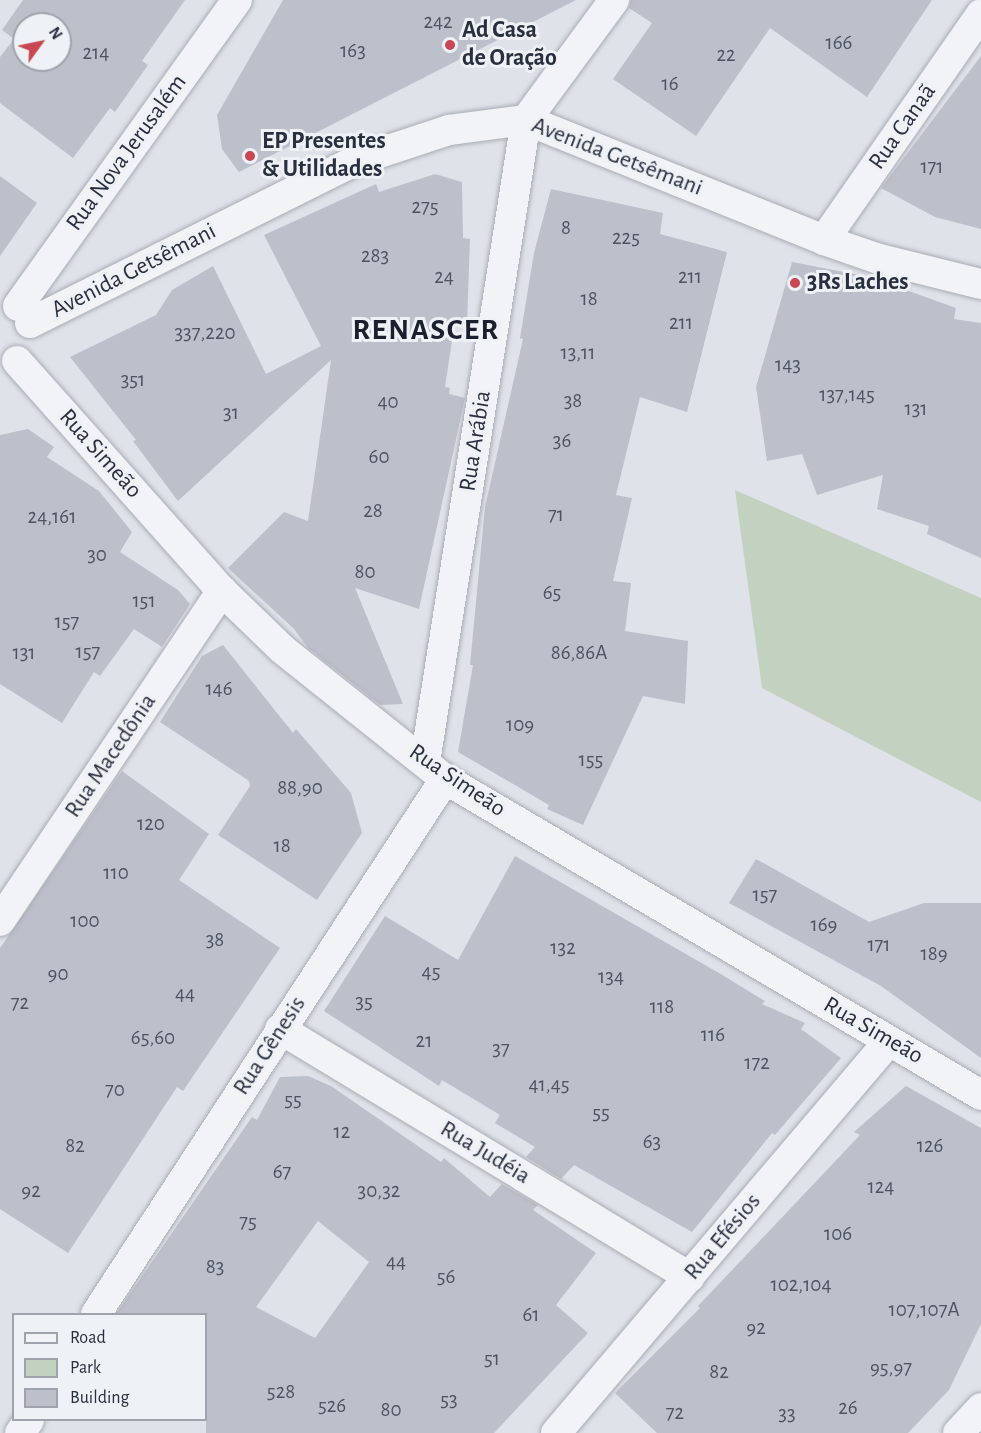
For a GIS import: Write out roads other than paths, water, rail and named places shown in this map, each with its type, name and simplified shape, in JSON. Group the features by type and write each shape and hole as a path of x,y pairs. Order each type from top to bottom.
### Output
{"street":[{"name":"Rua Nova Jerusalém","path":"16,310 237,0"},
{"path":"526,120 614,0"},
{"name":"Rua Canaã","path":"824,240 981,14"},
{"name":"Avenida Getsêmani","path":"16,310 355,161 449,130 526,120 824,240 876,258 981,284"},
{"name":"Rua Arábia","path":"435,771 526,120"},
{"path":"9,365 29,342 16,310"},
{"name":"Rua Simeão","path":"9,365 222,591 282,649 435,771 981,1095"},
{"name":"Rua Macedônia","path":"0,921 222,591"},
{"name":"Rua Gênesis","path":"97,1313 280,1029 435,771"},
{"name":"Rua Judéia","path":"280,1029 690,1277"},
{"name":"Rua Efésios","path":"556,1433 889,1041"},
{"path":"958,1433 981,1408"}],"place":[{"name":"Ad Casa de Oração","path":"450,45"},
{"name":"EP Presentes & Utilidades","path":"250,156"},
{"name":"3Rs Laches","path":"795,283"}],"district":[{"name":"RENASCER","path":"426,330"}]}
